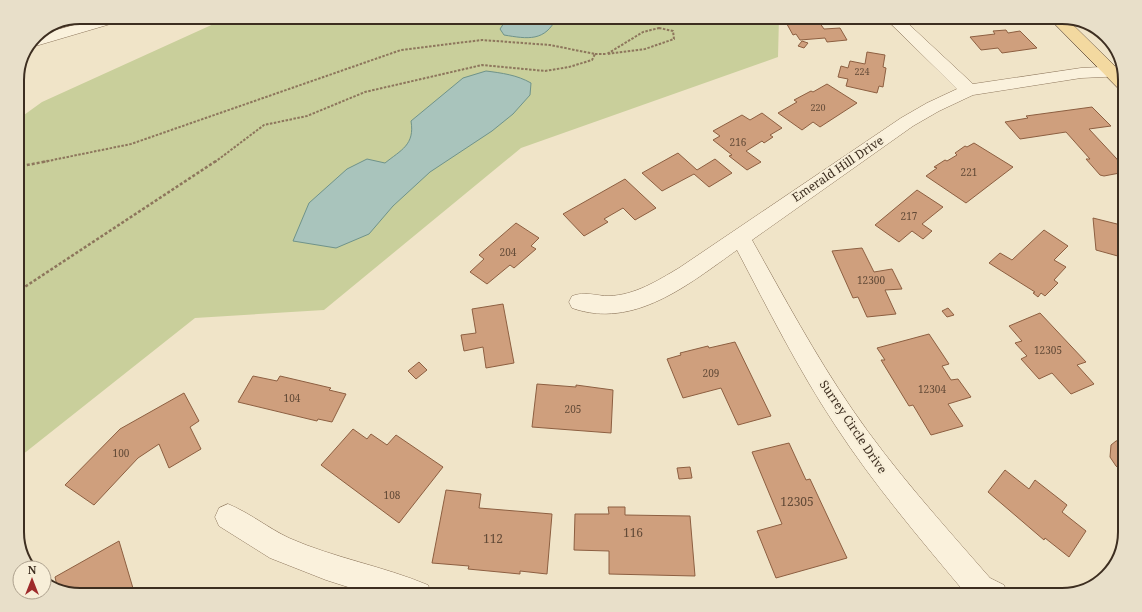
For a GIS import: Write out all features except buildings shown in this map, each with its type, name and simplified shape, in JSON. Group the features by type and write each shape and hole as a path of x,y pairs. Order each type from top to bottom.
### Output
{"main road":[{"path":"1064,24 1118,74"}],"street":[{"path":"42,40 98,24"},
{"path":"899,24 969,90"},
{"name":"Emerald Hill Drive","path":"580,302 611,305 634,301 657,292 687,274 907,122 933,106 969,90 1080,73 1118,76"},
{"name":"Surrey Circle Drive","path":"740,237 804,351 844,417 887,478 975,588"},
{"path":"228,517 280,548 326,566 396,588"}],"path":[{"path":"24,166 131,144 401,50 482,40 550,45 595,54 607,54 643,50 663,44 674,38 673,31 664,28 653,28 640,32 607,54"},
{"path":"24,287 205,169 264,125 307,116 365,92 482,64 545,71 569,67 592,60 595,54"}],"green space":[{"path":"214,24 779,24 778,57 521,148 324,310 195,318 24,453 24,115 42,102"}],"water":[{"path":"503,24 553,24 547,31 541,35 528,38 504,35 500,29"},
{"path":"486,71 515,76 526,80 531,83 530,95 513,114 492,131 430,172 393,206 369,234 336,248 293,241 309,203 347,169 367,159 385,163 406,146 411,136 411,121 463,78"}]}
